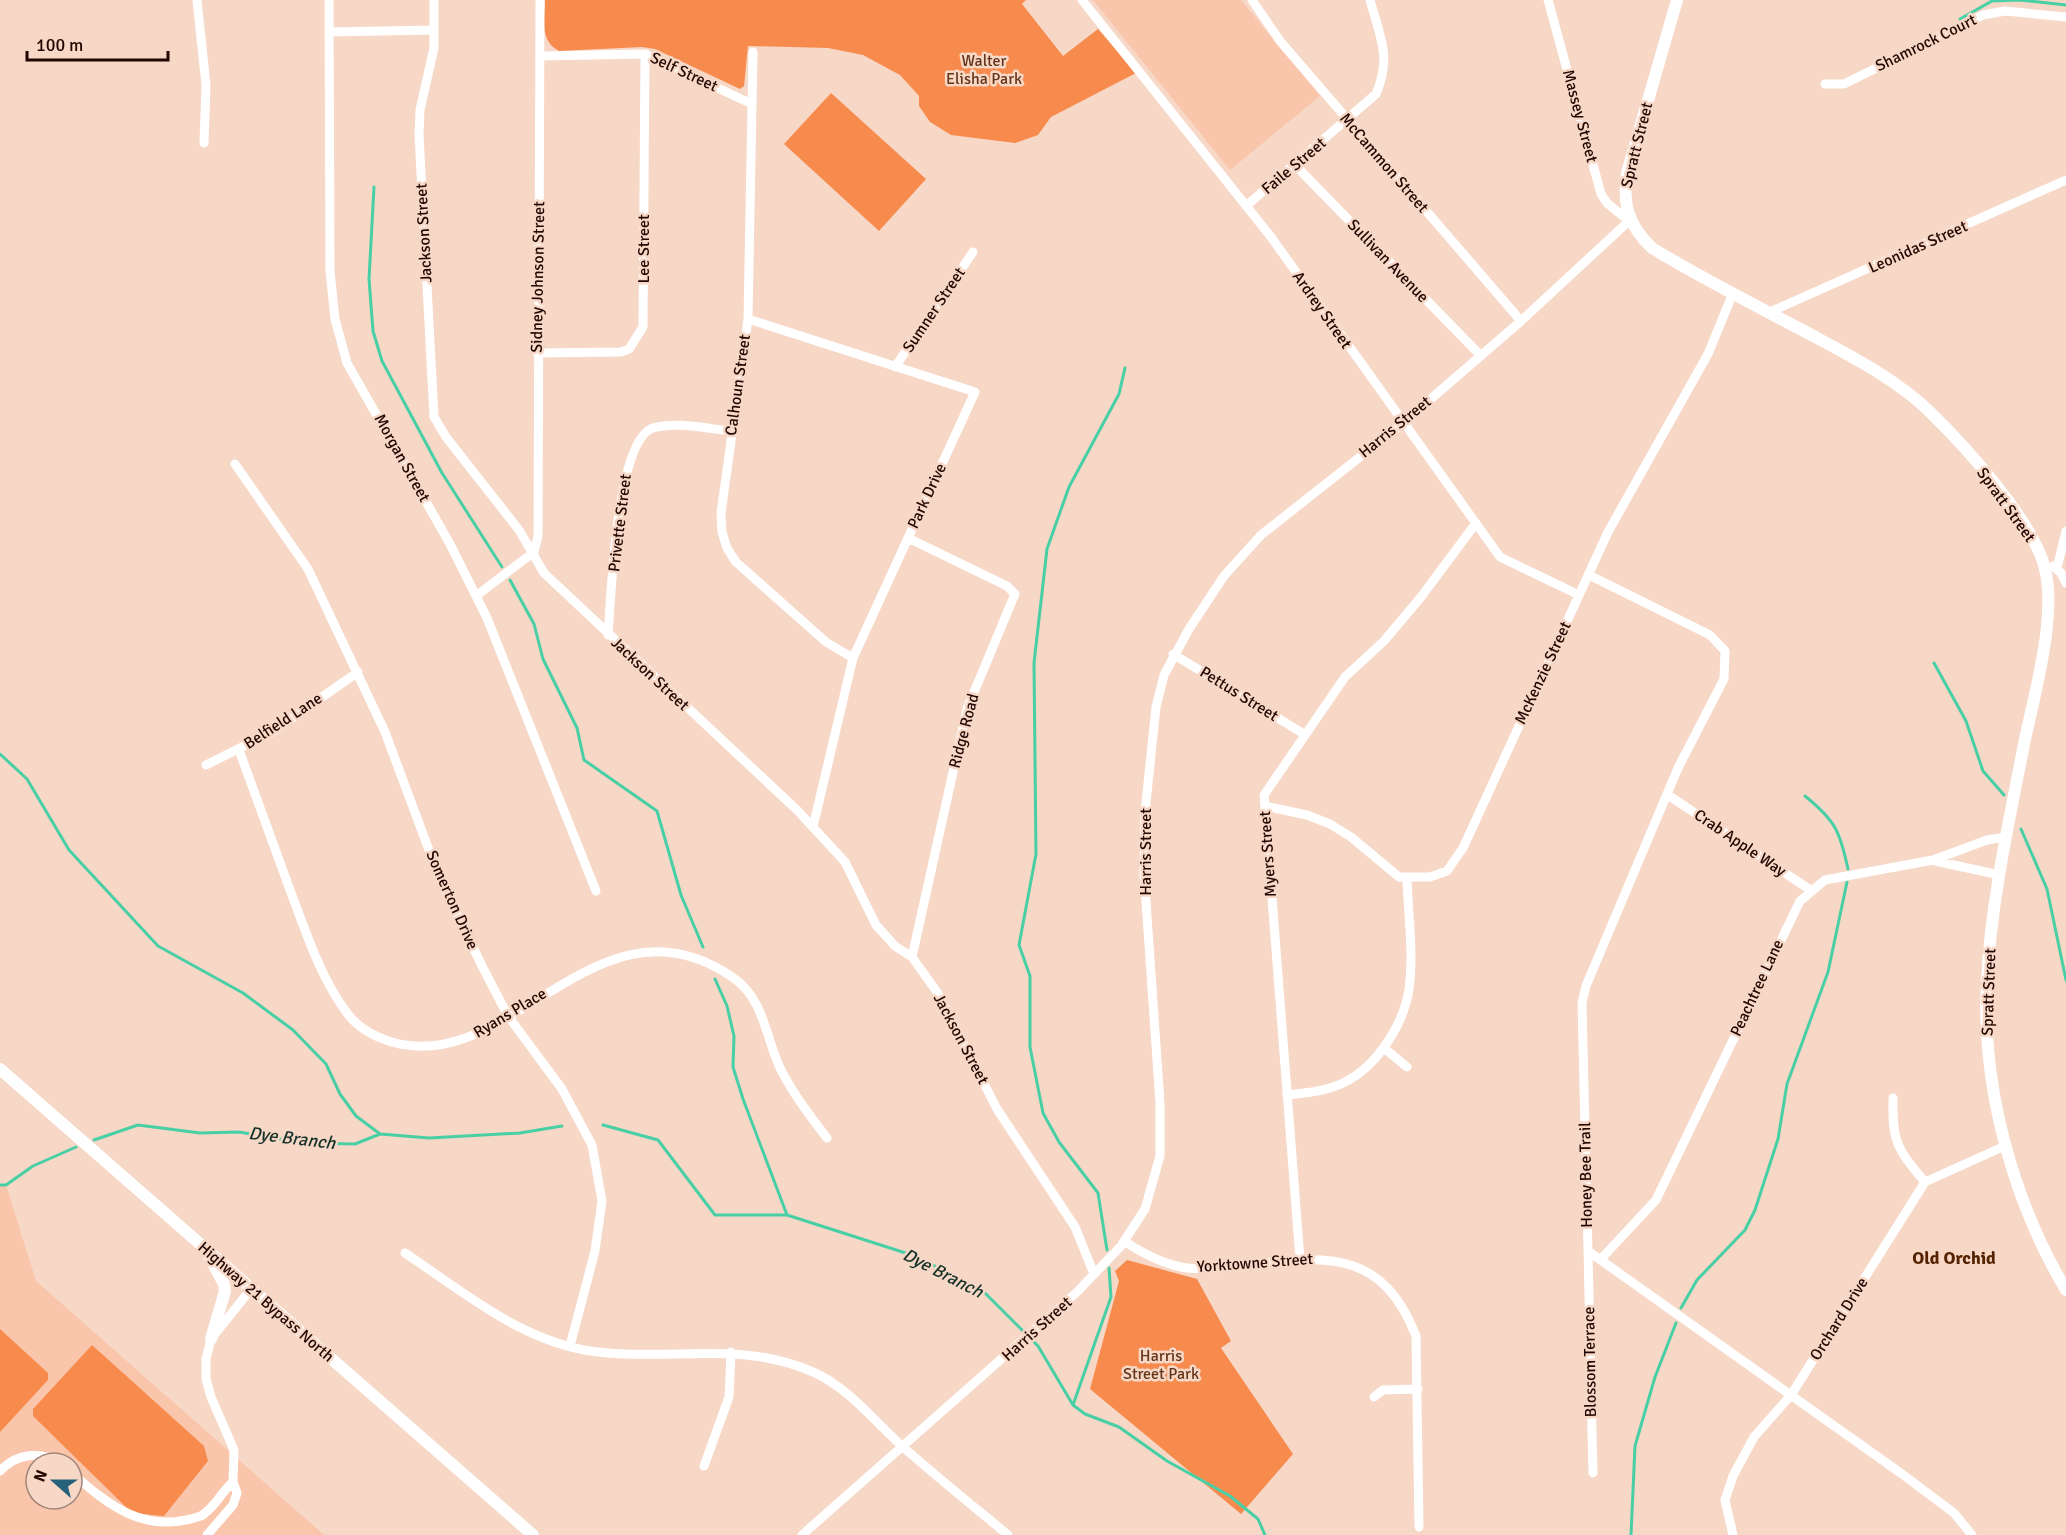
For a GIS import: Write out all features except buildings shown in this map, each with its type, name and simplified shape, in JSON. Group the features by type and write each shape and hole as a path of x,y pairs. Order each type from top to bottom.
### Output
{"main road":[{"name":"Spratt Street","path":"1677,0 1627,173 1624,193 1629,221 1652,248 1874,369 1928,410 2018,516 2050,567 2044,639 2006,837 1989,957 1987,1040 2007,1145 2036,1228 2066,1290"},
{"name":"Highway 21 Bypass North","path":"0,1069 533,1535"},
{"path":"204,1248 224,1284 225,1292 211,1339"}],"street":[{"path":"197,0 206,85 204,143"},
{"name":"Morgan Street","path":"329,0 330,271 335,319 347,363 450,544 487,618 596,891"},
{"name":"Jackson Street","path":"434,0 435,30 430,71 420,110 419,135 434,417 446,437 519,530 544,573 813,827 845,862 876,925 895,946 912,957 937,992 997,1109 1022,1151 1075,1227 1094,1274"},
{"name":"Sidney Johnson Street","path":"533,553 538,536 537,353 542,56 540,0"},
{"name":"Ardrey Street","path":"1082,0 1246,206 1500,557 1579,596"},
{"name":"McCammon Street","path":"1252,0 1280,41 1521,321"},
{"name":"Faile Street","path":"1246,206 1348,121 1376,94 1385,74 1385,54 1370,0"},
{"name":"Massey Street","path":"1548,0 1601,194 1607,203 1629,221"},
{"name":"Shamrock Court","path":"1825,84 1844,84 1983,15 2005,11 2066,17"},
{"path":"329,32 435,30"},
{"name":"Calhoun Street","path":"753,52 748,319 731,431 721,513 722,532 726,548 736,562 826,642 853,658"},
{"name":"Self Street","path":"542,56 645,54 752,104"},
{"name":"Lee Street","path":"537,353 621,352 629,349 643,327 645,54"},
{"name":"Sullivan Avenue","path":"1295,165 1481,356"},
{"name":"Leonidas Street","path":"1770,312 2066,180"},
{"name":"Harris Street","path":"802,1535 1077,1293 1124,1241 1145,1209 1160,1156 1160,1103 1144,873 1145,812 1156,707 1164,675 1173,654 1224,576 1261,535 1403,423 1521,321 1629,221"},
{"name":"Sumner Street","path":"895,367 973,252"},
{"name":"McKenzie Street","path":"1407,878 1430,877 1447,871 1463,848 1608,532 1708,354 1733,293"},
{"name":"Park Drive","path":"748,319 975,392 853,658 813,827"},
{"name":"Privette Street","path":"608,635 626,468 637,442 652,428 679,426 731,431"},
{"name":"Somerton Drive","path":"235,464 308,569 385,732 439,877 508,1016 562,1089 592,1145 602,1201 595,1251 570,1346"},
{"name":"Myers Street","path":"1300,1259 1264,795 1345,677 1383,641 1421,597 1476,523"},
{"path":"2066,531 2050,567 2066,583"},
{"name":"Ridge Road","path":"908,538 1007,586 1015,594 967,709 912,957"},
{"path":"476,597 533,553"},
{"name":"Honey Bee Trail","path":"1588,575 1710,635 1725,651 1724,679 1678,768 1595,963 1582,1003 1588,1251 1954,1513 1972,1535"},
{"name":"Pettus Street","path":"1173,654 1304,734"},
{"name":"Belfield Lane","path":"206,765 272,732 358,672"},
{"name":"Ryans Place","path":"239,750 315,958 347,1014 364,1029 384,1039 407,1046 431,1048 469,1038 555,987 611,960 658,950 694,957 736,980 761,1011 780,1068 800,1102 827,1138"},
{"name":"Crab Apple Way","path":"1668,795 1812,891"},
{"path":"1265,806 1308,815 1330,824 1351,837 1399,877 1407,878 1409,990 1384,1048 1366,1067 1345,1083 1310,1093 1287,1095"},
{"name":"Peachtree Lane","path":"1600,1260 1656,1200 1800,902 1825,880 1933,860 1987,840 2006,837"},
{"path":"1933,860 2000,875"},
{"path":"1384,1048 1407,1067"},
{"path":"1893,1098 1892,1130 1896,1143 1925,1182 2007,1145"},
{"name":"Orchard Drive","path":"1733,1535 1725,1500 1733,1476 1754,1437 1791,1395 1925,1182"},
{"name":"Yorktowne Street","path":"1124,1241 1153,1257 1186,1268 1315,1258 1368,1272 1386,1286 1407,1312 1416,1336 1419,1527"},
{"name":"Blossom Terrace","path":"1588,1251 1593,1473"},
{"path":"405,1253 514,1327 570,1346 597,1352 652,1354 731,1352 783,1361 814,1373 838,1388 903,1447 1008,1535"},
{"path":"207,1535 233,1505 237,1493 233,1482 234,1450 206,1378 206,1359 211,1339 251,1289"},
{"path":"704,1466 729,1397 731,1352"},
{"path":"1374,1397 1383,1390 1418,1389"},
{"path":"0,1471 11,1461 24,1456"},
{"path":"84,1484 121,1517 154,1528 172,1527 201,1516 233,1482"}],"shaded area":[{"path":"1093,0 1241,0 1320,96 1230,170"},
{"path":"0,1185 6,1185 36,1281 324,1535 0,1535"}],"green space":[{"name":"Walter Elisha Park","path":"545,0 1026,0 1022,4 1063,56 1098,29 1136,73 1051,117 1038,135 1015,143 951,135 930,122 919,106 919,96 900,75 863,55 828,48 748,46 744,86 740,89 655,49 642,47 559,51 548,41 546,35"},
{"path":"831,93 926,179 879,231 784,144"},
{"name":"Harris Street Park","path":"1127,1260 1197,1279 1231,1341 1221,1348 1293,1454 1241,1514 1090,1389 1119,1281 1115,1271"},
{"path":"0,1329 48,1373 48,1380 0,1432"},
{"path":"92,1345 204,1446 208,1461 164,1516 132,1513 84,1466 84,1451 69,1451 33,1416 33,1409"}],"waterway":[{"path":"1960,19 1992,1 2020,0 2066,5"},
{"path":"374,187 369,279 373,331 382,361 442,473 502,567"},
{"path":"1107,1250 1098,1193 1059,1142 1043,1113 1030,1047 1030,976 1019,945 1036,854 1034,663 1047,549 1069,487 1119,394 1125,368"},
{"path":"510,580 534,624 543,659 577,728 584,760 657,811 681,895 703,947"},
{"path":"1934,663 1966,721 1983,771 2004,795"},
{"path":"0,754 27,779 69,850 158,946 243,993 293,1030 326,1064 340,1094 356,1116 380,1134"},
{"path":"1805,796 1824,813 1835,828 1848,869"},
{"path":"2021,829 2047,889 2066,980"},
{"path":"1681,1308 1697,1280 1745,1230 1755,1210 1778,1139 1787,1084 1828,972 1847,882"},
{"path":"715,979 727,1006 734,1036 733,1067 787,1215"},
{"name":"Dye Branch","path":"94,1140 138,1125 200,1133 239,1132 304,1143 355,1144 380,1134 429,1138 520,1133 562,1126"},
{"name":"Dye Branch","path":"603,1125 658,1140 715,1215 787,1215 915,1256 982,1290 1038,1346 1073,1405 1085,1414 1119,1427 1167,1461 1230,1496 1258,1519 1265,1535"},
{"name":"Dye Branch","path":"0,1185 6,1185 33,1166 76,1147"},
{"path":"1073,1405 1111,1297 1109,1268"},
{"path":"1631,1535 1635,1446 1655,1377 1676,1323"}],"district":[{"name":"Old Orchid","path":"1954,1258"}]}
